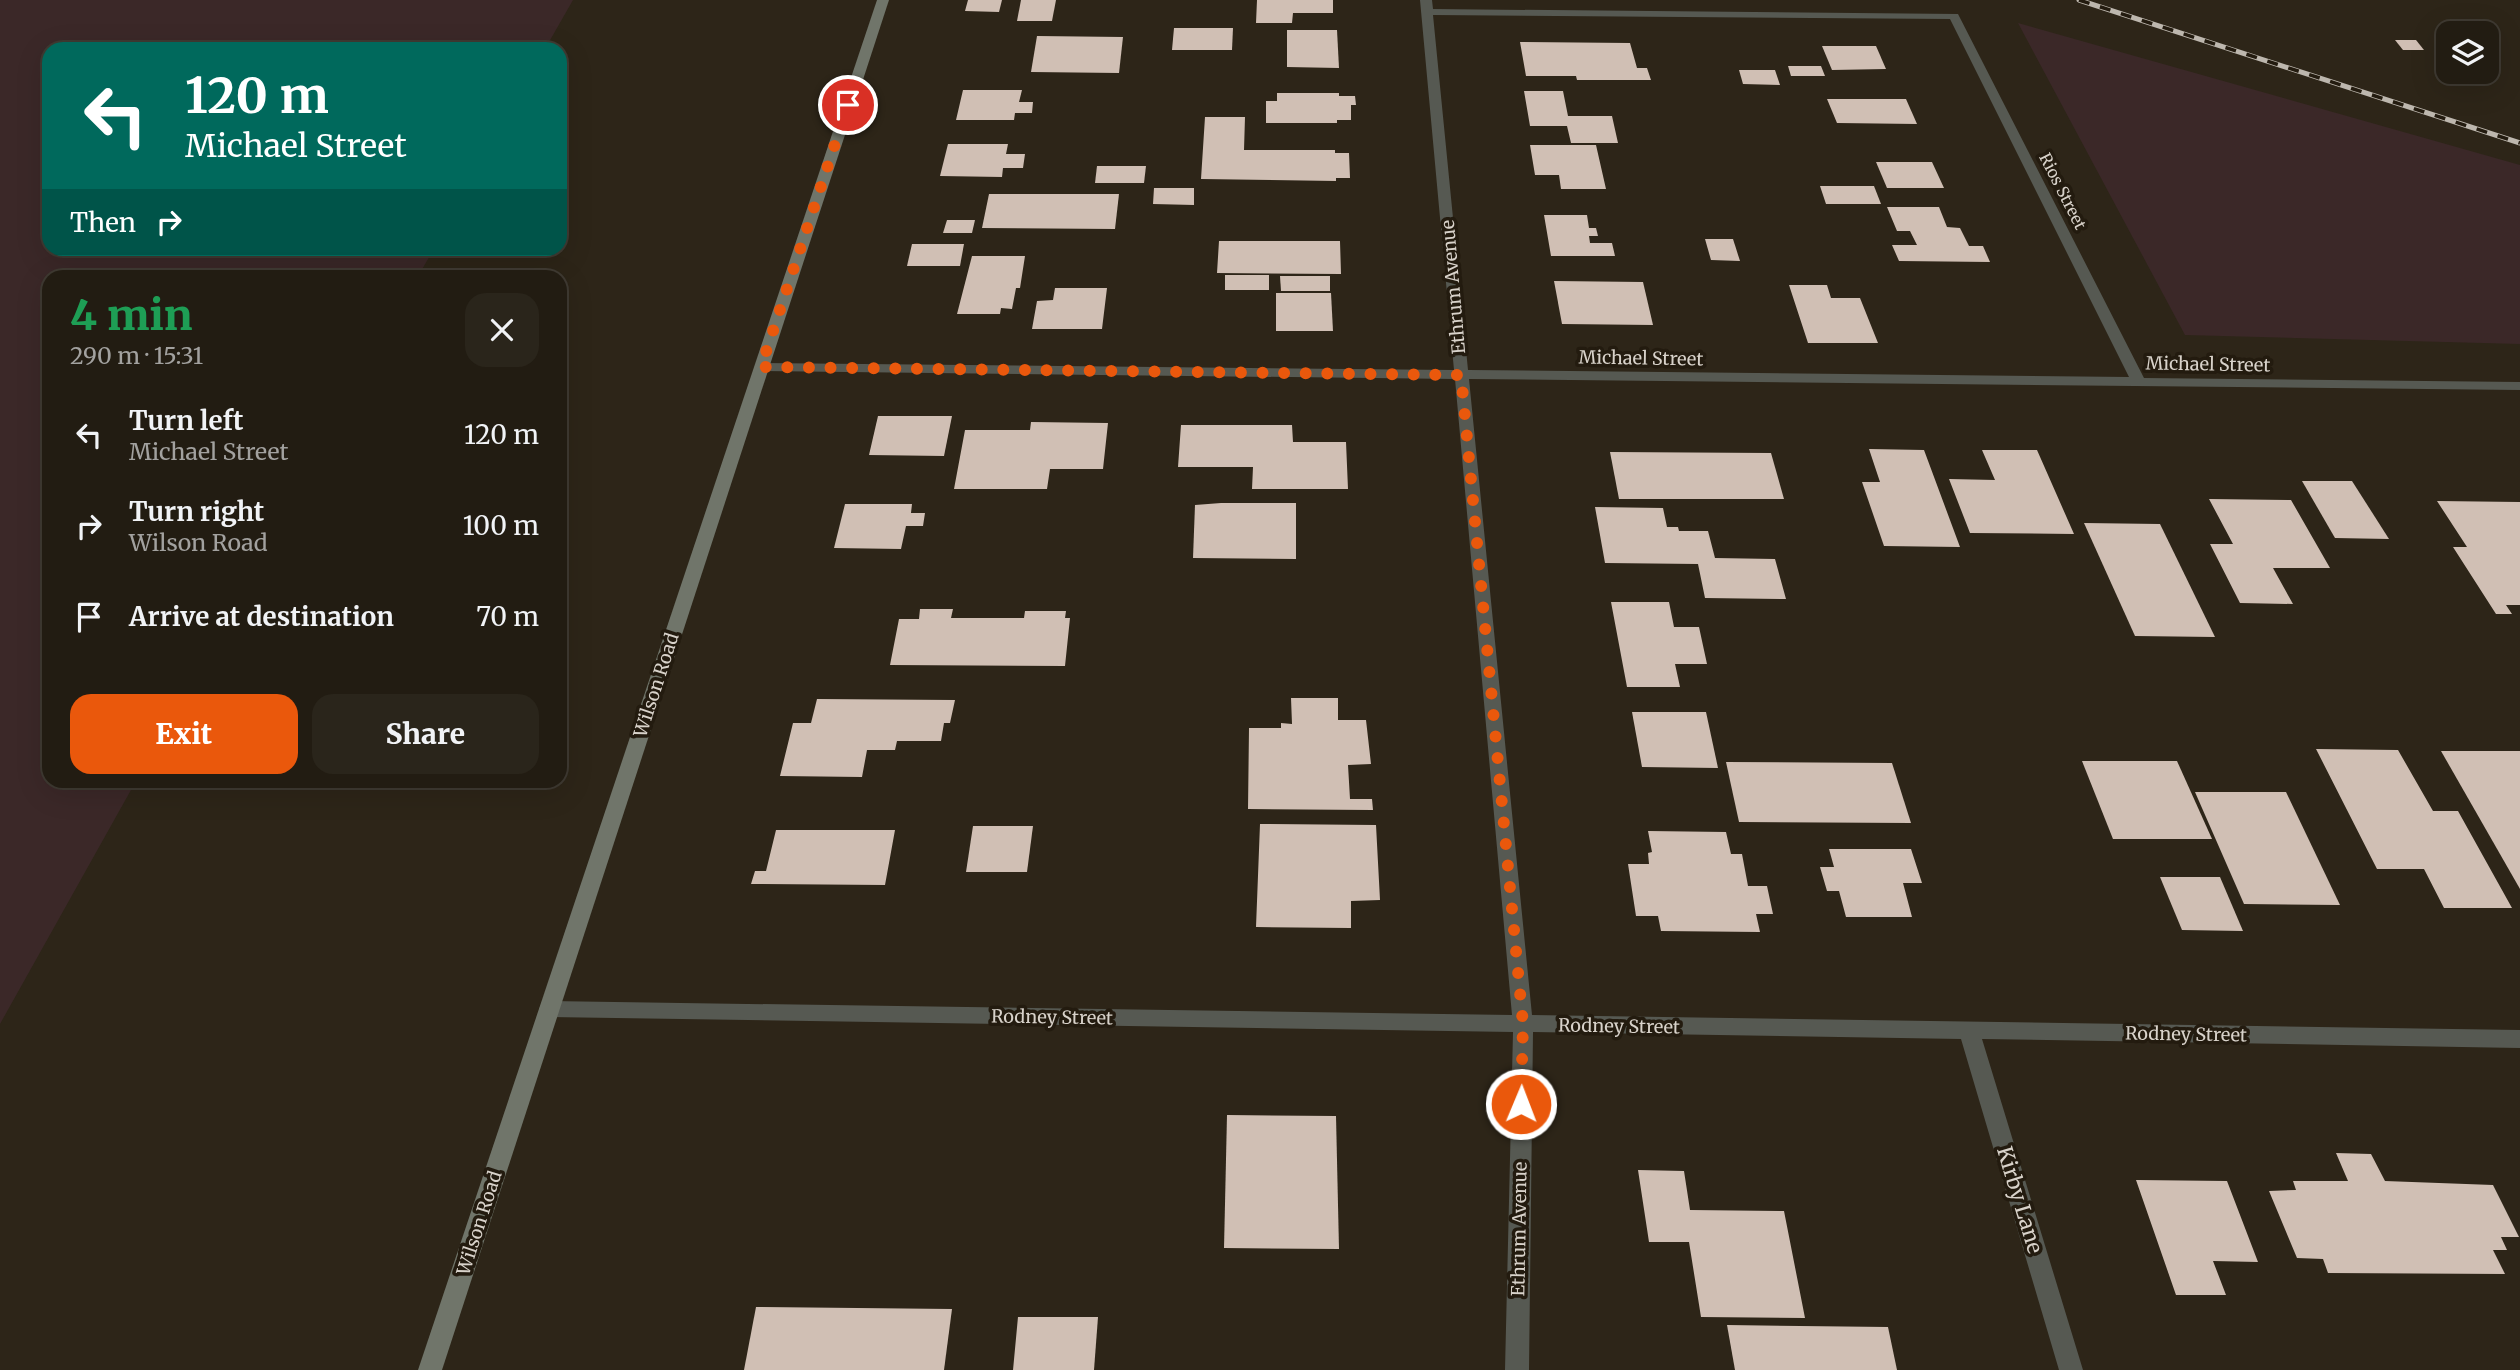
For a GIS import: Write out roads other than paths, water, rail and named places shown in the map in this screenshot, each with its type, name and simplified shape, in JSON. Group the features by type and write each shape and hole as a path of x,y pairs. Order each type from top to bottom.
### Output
{"street":[{"name":"Wilson Road","path":"430,1370 883,0"},
{"name":"Rios Street","path":"1427,6 1954,16 2139,382"},
{"name":"Ethrum Avenue","path":"1427,6 1523,1024 1517,1370"},
{"name":"Michael Street","path":"761,367 2520,386"},
{"name":"Rodney Street","path":"549,1009 2520,1039"},
{"name":"Kirby Lane","path":"1969,1031 2071,1370"}],"railway":[{"path":"2079,0 2520,143"}]}
